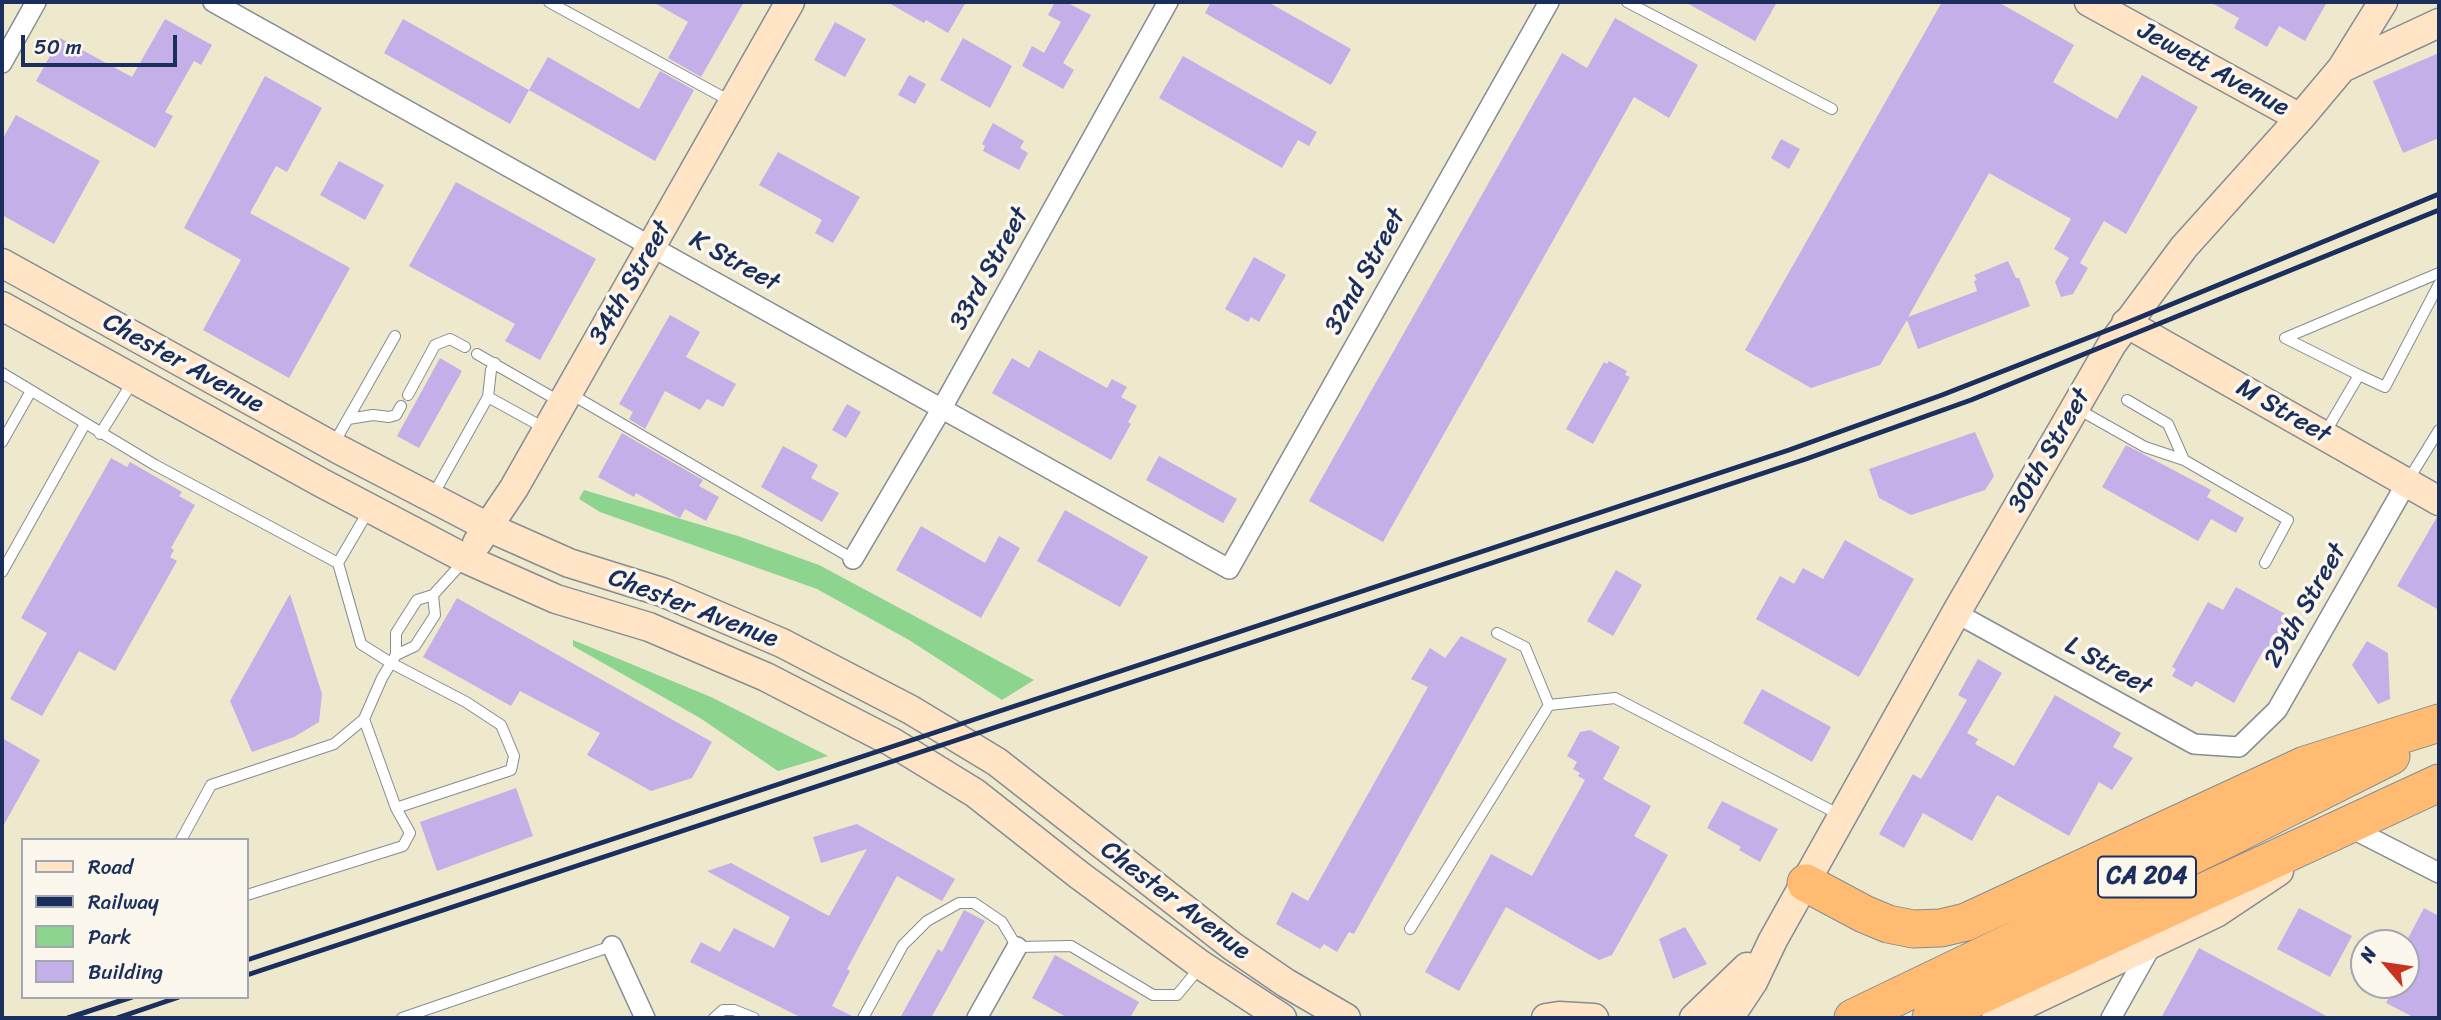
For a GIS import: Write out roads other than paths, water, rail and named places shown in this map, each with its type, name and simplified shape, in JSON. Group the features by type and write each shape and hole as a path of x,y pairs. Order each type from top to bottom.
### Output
{"highway":[{"path":"1806,883 1888,924 1913,929 1941,928 1966,922 2305,765 2439,723"},
{"name":"CA 204","path":"1853,1018 2228,838 2439,732"},
{"name":"CA 204","path":"1931,1018 2439,783"}],"main road":[{"name":"34th Street","path":"466,559 547,430 790,2"},
{"name":"30th Street","path":"1729,1018 1753,982 1773,940 1956,613 2126,323 2184,247 2342,68 2383,2"},
{"name":"Jewett Avenue","path":"2106,6 2300,118"},
{"path":"2342,68 2439,23"},
{"name":"Chester Avenue","path":"2,263 333,446 488,527 569,563 662,592 758,633 911,709 997,762 1232,946 1286,983 1346,1018"},
{"name":"Chester Avenue","path":"2,306 466,559 556,598 649,627 743,667 892,742 975,793 1079,875 1269,1015"},
{"name":"M Street","path":"2126,323 2439,501"},
{"path":"1997,1018 2216,913 2347,826"},
{"name":"30th Street","path":"1694,1018 1773,940"},
{"path":"1546,1018 1594,1018"}],"street":[{"path":"2,63 36,2"},
{"name":"K Street","path":"213,2 1229,569"},
{"name":"33rd Street","path":"853,559 942,408 1168,2"},
{"name":"32nd Street","path":"1229,569 1549,2"},
{"name":"29th Street","path":"2239,747 2277,710 2407,482"},
{"name":"L Street","path":"1956,613 2194,744 2239,747"},
{"path":"2347,826 2439,873"},
{"path":"2111,1018 2154,942"},
{"path":"612,946 645,1018"},
{"path":"977,1018 1017,947"}],"lane":[{"path":"549,2 733,103"},
{"path":"1627,2 1832,109"},
{"path":"2439,273 2284,338 2385,387 2439,285"},
{"path":"333,446 396,336"},
{"path":"408,395 435,345 450,339 466,347"},
{"path":"477,354 566,397 853,559"},
{"path":"431,498 488,397 491,370 495,363"},
{"path":"2,373 100,434 244,515 338,563"},
{"path":"2324,435 2359,375"},
{"path":"100,434 134,380"},
{"path":"2,442 31,391"},
{"path":"488,397 547,430"},
{"path":"2127,400 2168,424 2184,460"},
{"path":"348,419 373,415 389,418 396,415 401,406"},
{"path":"2076,407 2145,447 2184,460 2288,520 2265,563"},
{"path":"2,572 85,424"},
{"path":"2407,482 2439,430"},
{"path":"370,509 338,563 361,644 394,659 501,725 514,756 511,771 396,808"},
{"path":"394,659 396,633 417,600 433,595 466,559"},
{"path":"182,838 211,785 334,744 364,719 382,678 394,659 415,646 435,615 433,595"},
{"path":"1497,633 1525,647 1549,705"},
{"path":"1549,705 1615,698 1843,817"},
{"path":"1410,929 1549,705"},
{"path":"248,895 403,846 410,833 396,808 364,719"},
{"path":"863,1018 903,945 927,921 959,903 974,903 1002,922 1017,947 1071,946 1153,995 1177,995 1201,965"},
{"path":"402,1018 612,946"},
{"path":"714,1018 723,1010 734,1010 754,1018"}],"railway":[{"path":"248,960 1789,450 1942,395 2126,323 2439,194"},
{"path":"248,975 1806,459 1971,400 2439,210"},
{"path":"68,1018 126,999"},
{"path":"117,1018 173,999"}]}
